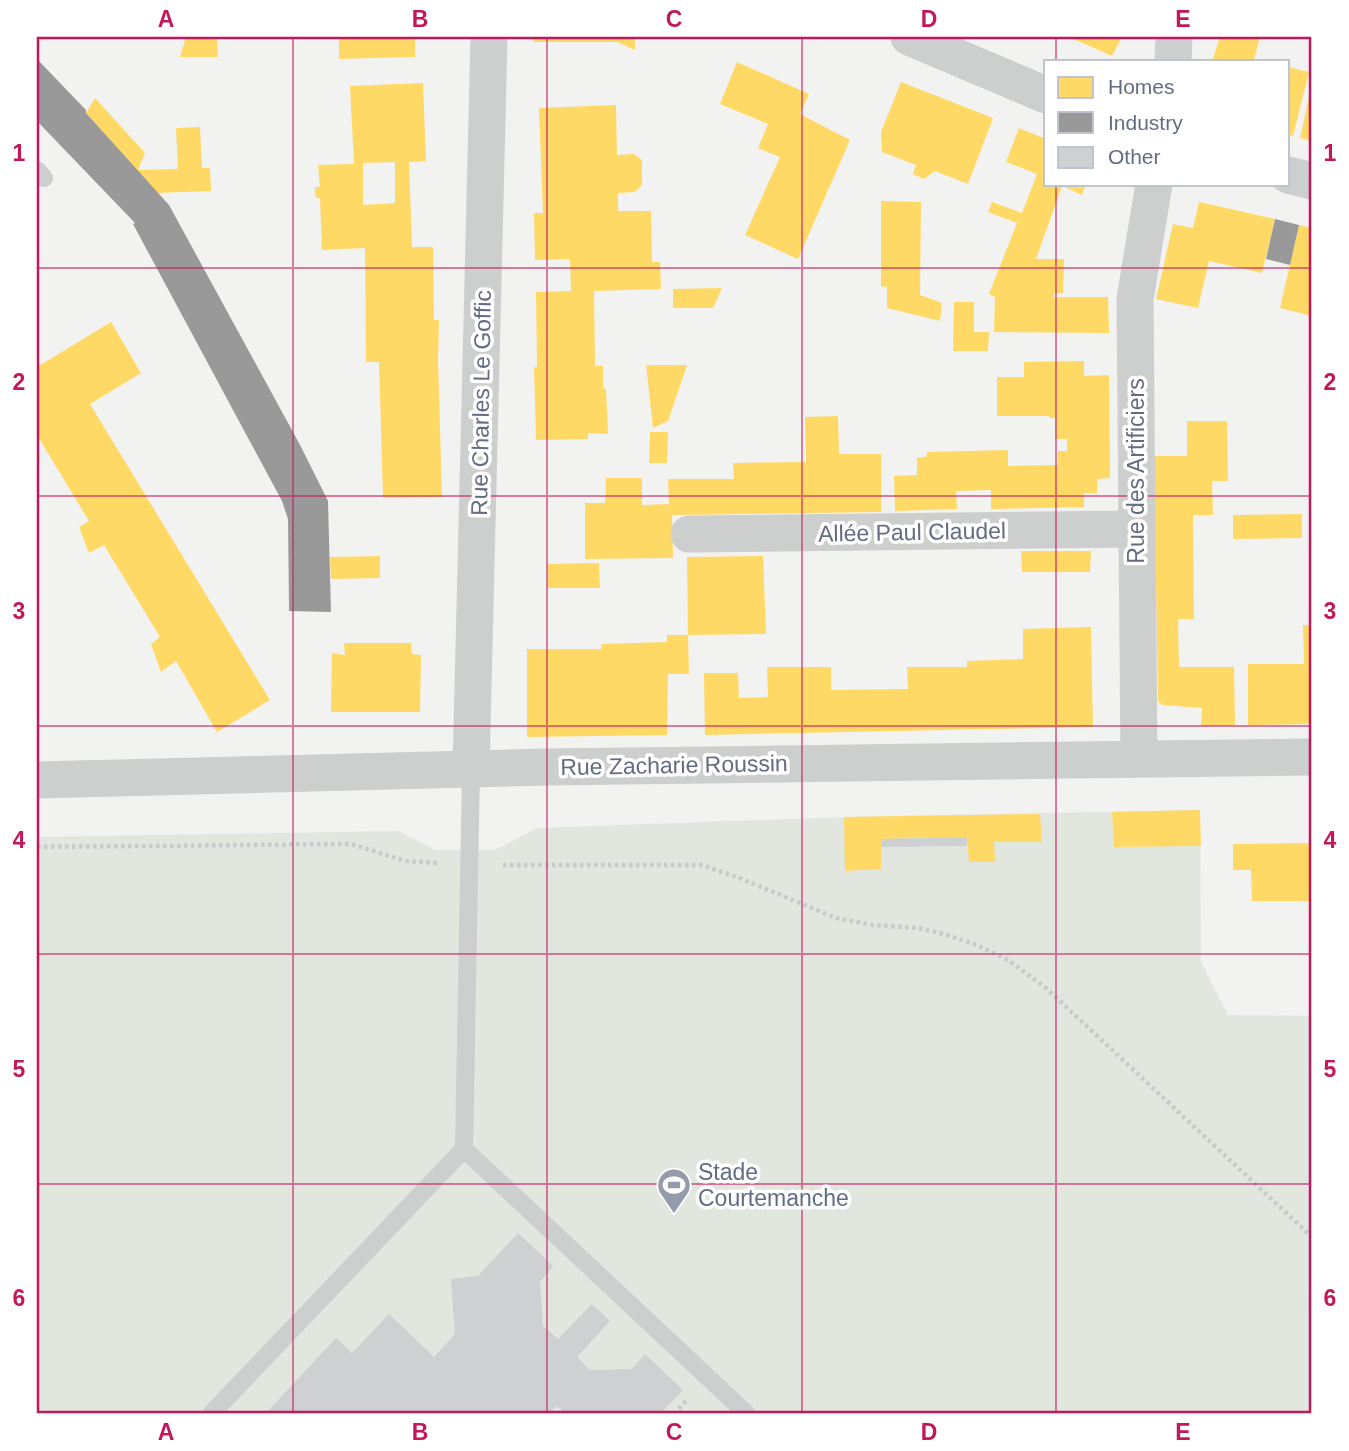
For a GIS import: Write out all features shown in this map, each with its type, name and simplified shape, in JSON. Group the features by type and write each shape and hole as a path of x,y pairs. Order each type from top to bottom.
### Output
{"street":[{"name":"Rue Charles Le Goffic","path":"471,769 489,37"},
{"path":"909,37 1044,94"},
{"path":"1173,60 1174,37"},
{"path":"1290,176 1312,181"},
{"name":"Rue des Artificiers","path":"1139,759 1135,299 1154,186"},
{"name":"Allée Paul Claudel","path":"689,534 1136,529"},
{"name":"Rue Zacharie Roussin","path":"37,780 471,769 1312,757"}],"lane":[{"path":"211,1414 464,1149 471,769"},
{"path":"464,1149 747,1414"}],"path":[{"path":"37,847 351,844 405,861 468,865 701,865 836,918 872,925 918,928 944,934 977,945 1007,960 1046,988 1312,1237"}],"shaded area":[{"name":"Stade Courtemanche","path":"1200,810 1201,962 1228,1015 1312,1016 1312,1414 37,1414 37,837 399,831 435,850 495,850 537,828 844,817"}],"building: Homes":[{"path":"186,37 217,37 218,57 180,57"},
{"path":"339,37 415,37 415,57 339,59"},
{"path":"533,37 635,37 635,50 617,42 533,42"},
{"path":"1069,37 1122,37 1112,56"},
{"path":"1220,37 1260,37 1254,59 1258,60 1212,60"},
{"path":"737,62 809,94 800,114 850,140 798,259 745,235 780,157 758,148 768,124 720,104"},
{"path":"1290,67 1309,72 1293,136 1290,135"},
{"path":"901,82 993,118 968,184 935,171 924,179 913,174 916,165 882,152 881,132"},
{"path":"423,83 426,161 409,162 412,247 433,247 434,320 439,320 442,497 383,498 379,362 366,362 365,248 322,250 320,198 316,198 315,187 320,187 318,165 354,164 350,86","holes":["395,162 395,203 363,205 363,163"]},
{"path":"1312,88 1312,141 1300,138"},
{"path":"95,98 145,153 138,170 178,169 176,128 200,127 202,168 210,168 211,191 157,193 86,113"},
{"path":"616,105 617,155 634,154 642,160 642,185 635,192 618,193 618,211 651,211 652,262 660,262 661,289 594,291 595,366 603,366 608,434 588,433 588,439 536,440 536,292 571,291 570,259 535,260 534,213 543,213 539,108"},
{"path":"1019,128 1044,138 1044,186 1062,186 1036,259 1064,259 1063,293 1054,293 1054,297 1108,297 1109,333 994,332 995,297 989,294 1017,223 988,212 992,202 1022,213 1037,174 1006,162"},
{"path":"1062,186 1085,186 1082,195"},
{"path":"881,201 921,202 920,295 942,303 940,321 887,308 887,287 881,286"},
{"path":"1199,202 1275,219 1262,273 1209,261 1198,308 1156,299 1173,224 1193,228"},
{"path":"1299,225 1312,228 1312,316 1280,308"},
{"path":"722,288 713,308 673,308 673,289"},
{"path":"954,302 974,302 974,332 989,332 988,351 953,351"},
{"path":"111,322 141,373 90,404 270,700 217,732 176,661 161,672 151,644 160,637 104,545 89,553 79,527 89,521 37,435 37,367"},
{"path":"1084,361 1084,376 1109,375 1110,478 1097,479 1097,493 1084,493 1084,507 991,509 991,490 956,491 957,509 895,511 894,476 917,475 917,458 926,457 927,452 1008,450 1008,466 1058,465 1058,451 1067,451 1067,439 1055,439 1055,418 997,416 997,377 1024,377 1024,362"},
{"path":"646,365 687,365 668,421 653,428"},
{"path":"838,416 839,454 881,454 881,512 672,515 673,558 585,559 585,503 605,503 606,478 642,478 642,505 669,504 668,479 734,479 733,463 806,462 805,417"},
{"path":"1187,421 1227,421 1228,481 1212,481 1213,515 1193,515 1194,619 1178,619 1179,667 1234,667 1235,726 1201,726 1202,708 1162,705 1158,701 1154,456 1187,456"},
{"path":"650,432 668,432 667,463 649,463"},
{"path":"1302,514 1302,538 1233,539 1233,515"},
{"path":"1021,551 1091,551 1090,572 1022,572"},
{"path":"380,556 380,578 331,579 330,557"},
{"path":"763,556 766,634 688,635 687,557"},
{"path":"599,563 600,588 547,588 547,564"},
{"path":"1303,625 1312,625 1312,724 1248,725 1248,664 1304,664"},
{"path":"1091,627 1093,727 705,735 704,673 738,673 739,698 768,697 767,667 831,667 831,690 908,689 907,667 967,667 967,661 1023,659 1023,629"},
{"path":"667,635 688,635 689,674 668,674 667,735 527,737 527,649 602,649 601,644 667,642"},
{"path":"344,643 411,643 412,654 421,655 420,712 331,712 332,653 345,655"},
{"path":"1200,810 1201,846 1114,847 1112,812"},
{"path":"1040,814 1042,842 994,842 995,862 969,862 967,837 881,839 881,869 845,871 844,817"},
{"path":"1312,843 1312,901 1252,901 1251,870 1233,870 1233,844"}],"building: Industry":[{"path":"37,59 86,110 169,205 299,443 328,501 331,612 289,611 288,519 282,501 133,224 135,223 37,121"},
{"path":"1275,219 1299,225 1290,265 1266,259"}],"building: Other":[{"path":"967,837 967,846 881,847 881,839"},
{"path":"518,1233 553,1266 540,1282 543,1326 558,1339 592,1304 610,1321 577,1357 590,1370 632,1369 645,1354 683,1390 660,1414 566,1414 557,1406 549,1414 265,1414 336,1338 352,1353 389,1314 434,1357 455,1334 451,1279 478,1276"}],"place":[{"name":"Stade Courtemanche","path":"674,1215"}]}
